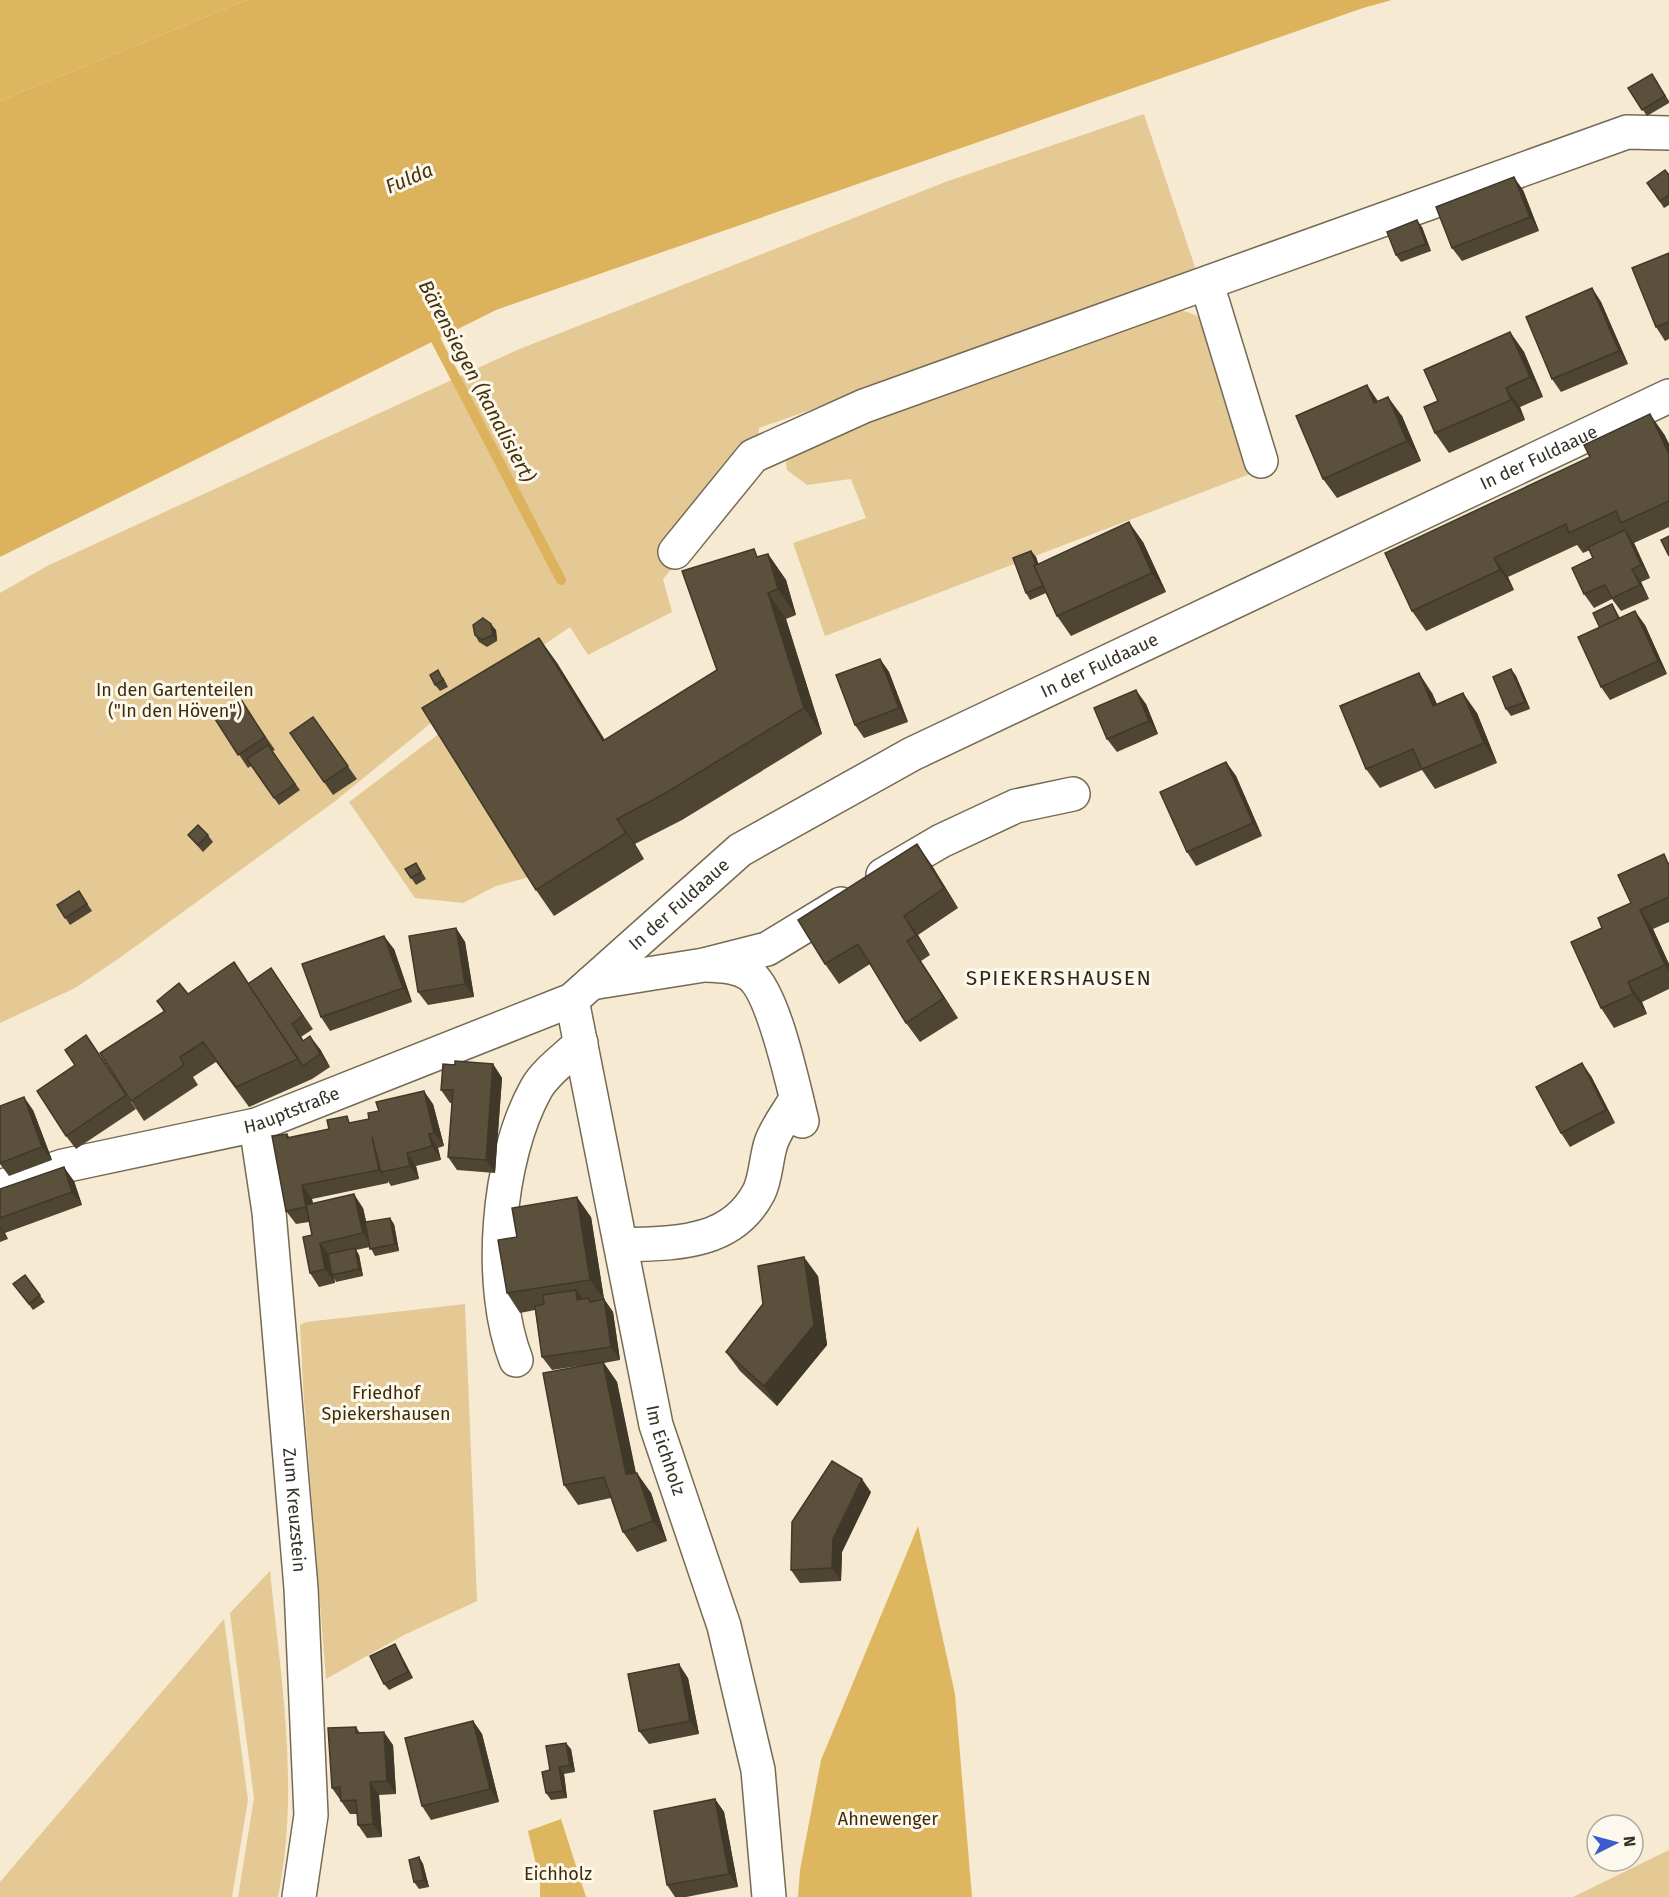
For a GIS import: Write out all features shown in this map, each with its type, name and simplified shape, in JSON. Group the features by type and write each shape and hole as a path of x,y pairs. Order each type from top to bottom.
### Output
{"street":[{"path":"675,552 753,456 864,406 1627,132 1669,133"},
{"path":"1207,284 1261,461"},
{"name":"In der Fuldaaue","path":"582,992 740,850 912,754 1669,396"},
{"path":"582,992 767,949 941,841 1016,806 1073,794"},
{"path":"621,1245 692,1242 715,1233 742,1215 760,1191 771,1141 800,1112 787,1055 763,991 750,974 732,967 704,965"},
{"name":"Im Eichholz","path":"582,992 581,1043 656,1425 724,1626 758,1770 769,1897"},
{"name":"Hauptstraße","path":"0,1187 63,1166 256,1125 582,992"},
{"path":"516,1360 509,1341 499,1271 503,1183 518,1133 537,1087 581,1043"},
{"name":"Zum Kreuzstein","path":"256,1125 270,1224 301,1588 311,1815 299,1897"}],"green space":[{"path":"0,0 247,0 0,101"},
{"name":"In den Gartenteilen (\"In den Höven\")","path":"1144,114 1197,273 759,428 756,469 663,579 672,612 588,655 570,627 436,719 334,802 121,957 75,988 0,1023 0,593 47,566 517,350 948,181"},
{"path":"1178,310 1198,317 1213,332 1233,393 1250,474 825,636 793,543 866,518 851,479 807,485 787,470 786,461 813,437"},
{"path":"440,733 529,877 496,886 463,903 415,898 349,802"},
{"name":"Friedhof Spiekershausen","path":"465,1304 477,1601 404,1635 326,1679 300,1325 306,1322"},
{"name":"Ahnewenger","path":"918,1526 955,1694 972,1897 798,1897 800,1870 821,1760"},
{"path":"270,1571 286,1734 288,1815 284,1856 278,1897 238,1897 254,1798 230,1613"},
{"path":"224,1619 248,1800 232,1897 0,1897 0,1882"},
{"name":"Eichholz","path":"561,1819 586,1897 540,1897 540,1881 528,1831"},
{"path":"1669,1850 1669,1897 1573,1897 1622,1873 1645,1873 1645,1862"}],"water":[{"name":"Fulda","path":"247,0 1392,0 1363,8 496,310 0,557 0,101"}],"building":[{"path":"1652,74 1665,96 1642,110 1628,88"},
{"path":"1665,170 1669,175 1669,195 1660,201 1647,183"},
{"path":"1514,177 1530,217 1452,248 1436,207"},
{"path":"1417,220 1426,244 1396,255 1387,232"},
{"path":"1669,253 1669,322 1656,327 1632,268"},
{"path":"1592,288 1619,351 1552,379 1526,317"},
{"path":"1510,332 1530,377 1506,388 1511,400 1435,433 1424,407 1438,401 1424,370"},
{"path":"1367,385 1374,403 1388,397 1407,441 1323,479 1296,416"},
{"path":"1650,414 1669,454 1669,501 1621,523 1616,511 1569,533 1566,524 1494,558 1500,570 1412,611 1385,553 1590,457 1584,445"},
{"path":"1129,522 1152,573 1057,616 1034,566"},
{"path":"1625,530 1641,565 1632,569 1640,585 1612,598 1605,585 1584,594 1572,568 1593,558 1588,547"},
{"path":"1669,536 1669,556 1661,540"},
{"path":"754,549 757,557 768,554 778,589 768,593 804,708 664,794 617,819 626,833 536,890 422,708 539,638 603,741 717,670 682,571"},
{"path":"1031,551 1036,565 1034,566 1043,586 1026,593 1013,558"},
{"path":"1612,604 1619,619 1600,628 1593,613"},
{"path":"1635,611 1658,661 1601,687 1578,637"},
{"path":"483,618 491,624 493,635 482,640 475,635 473,625"},
{"path":"880,659 899,708 855,725 836,675"},
{"path":"1511,669 1525,702 1506,709 1493,677"},
{"path":"438,670 443,680 435,685 430,675"},
{"path":"1419,673 1433,706 1463,693 1484,743 1422,769 1413,749 1366,769 1340,706"},
{"path":"1136,690 1149,721 1107,739 1094,708"},
{"path":"242,701 265,737 238,755 215,719"},
{"path":"313,717 348,766 324,782 290,733"},
{"path":"268,745 295,784 274,798 247,759"},
{"path":"1226,762 1253,823 1187,852 1160,792"},
{"path":"198,825 208,835 198,845 188,835"},
{"path":"917,844 944,888 904,916 916,935 907,941 944,998 906,1023 858,944 825,964 798,920"},
{"path":"1664,854 1669,866 1669,897 1640,910 1665,965 1628,982 1633,994 1601,1008 1571,942 1602,928 1598,918 1631,903 1618,875"},
{"path":"416,863 421,872 411,878 405,869"},
{"path":"79,891 87,904 65,918 57,905"},
{"path":"456,928 465,984 418,992 409,936"},
{"path":"384,936 403,988 321,1017 302,964"},
{"path":"234,962 298,1059 236,1087 203,1042 180,1057 184,1065 131,1101 100,1053 165,1011 157,1001 179,983 188,994"},
{"path":"271,968 303,1016 292,1024 303,1041 310,1036 320,1054 303,1066 248,984"},
{"path":"86,1035 126,1095 66,1136 37,1091 75,1065 65,1050"},
{"path":"455,1061 493,1064 486,1160 448,1157 453,1090 441,1090 443,1064 455,1065"},
{"path":"1582,1063 1606,1110 1561,1133 1536,1087"},
{"path":"424,1091 434,1133 429,1134 432,1146 407,1153 410,1166 381,1172 372,1137 379,1170 302,1185 306,1207 286,1211 272,1136 287,1134 287,1138 329,1129 327,1120 347,1116 349,1123 369,1119 368,1113 379,1111 376,1102"},
{"path":"24,1097 42,1147 0,1163 0,1106"},
{"path":"64,1167 72,1192 0,1218 0,1189"},
{"path":"354,1194 363,1233 320,1243 325,1269 310,1273 303,1237 312,1235 306,1205"},
{"path":"577,1197 590,1280 507,1293 498,1240 517,1237 512,1208"},
{"path":"390,1218 395,1244 370,1249 365,1222"},
{"path":"355,1248 359,1269 332,1275 328,1254"},
{"path":"804,1257 814,1325 764,1386 726,1352 763,1304 758,1266"},
{"path":"25,1275 40,1295 29,1304 13,1284"},
{"path":"576,1290 577,1300 589,1298 590,1302 604,1299 611,1347 542,1357 535,1306 544,1304 543,1295"},
{"path":"603,1362 626,1474 637,1473 653,1521 623,1532 604,1477 564,1485 543,1373"},
{"path":"832,1461 862,1479 833,1539 832,1568 791,1570 792,1522"},
{"path":"395,1644 408,1672 384,1684 370,1656"},
{"path":"679,1664 690,1721 639,1731 628,1674"},
{"path":"473,1721 490,1789 422,1806 405,1738"},
{"path":"356,1727 356,1733 384,1732 387,1781 370,1782 373,1824 358,1825 356,1800 341,1801 340,1787 332,1788 328,1728"},
{"path":"566,1743 570,1765 559,1767 563,1791 546,1793 542,1772 550,1770 546,1746"},
{"path":"715,1799 729,1874 667,1885 654,1811"},
{"path":"419,1857 424,1880 414,1882 409,1860"}],"waterway":[{"name":"Bärensiegen (kanalisiert)","path":"429,327 561,580"}],"district":[{"name":"SPIEKERSHAUSEN","path":"1059,978"}]}
